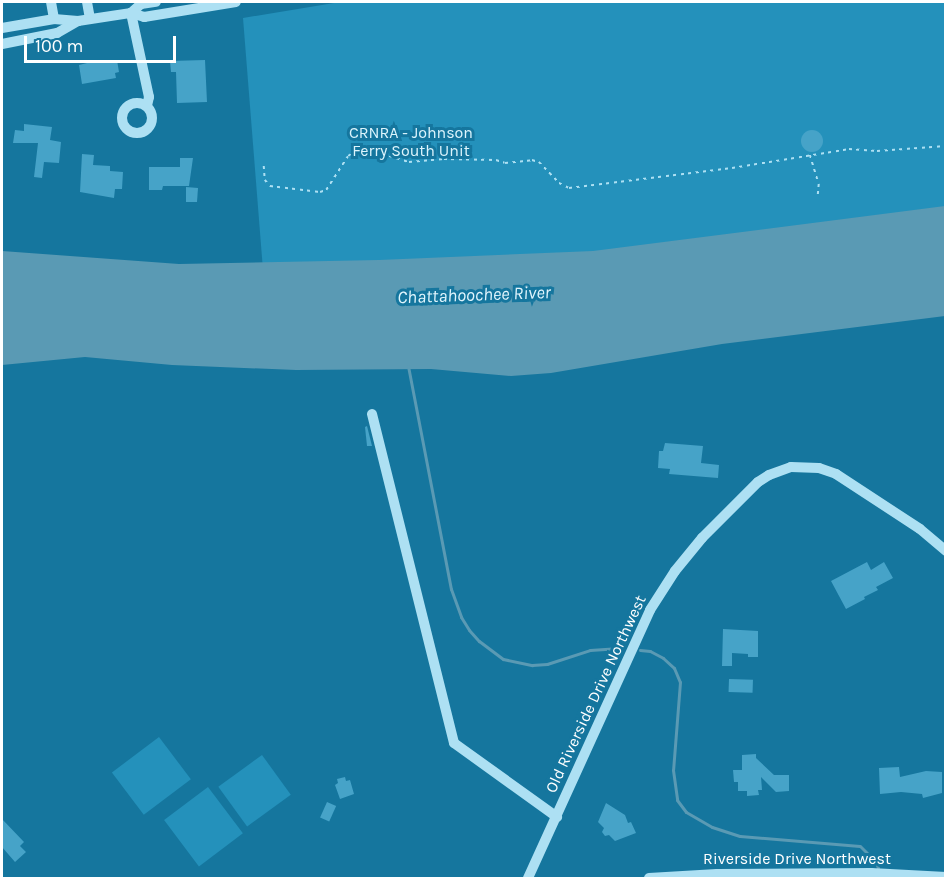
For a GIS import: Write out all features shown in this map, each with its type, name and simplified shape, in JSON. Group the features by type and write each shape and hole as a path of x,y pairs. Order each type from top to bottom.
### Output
{"street":[{"path":"51,2 54,19"},
{"path":"87,2 90,19"},
{"path":"131,13 141,4 156,2"},
{"path":"2,28 54,19 78,21 131,13 144,17 236,2"},
{"path":"131,13 149,97 147,106"},
{"path":"2,44 57,33 78,21"},
{"path":"372,414 454,743 557,817"},
{"name":"Old Riverside Drive Northwest","path":"528,879 650,610 675,571 702,538 769,475 801,466 819,468 836,474 920,529 945,551"},
{"name":"Riverside Drive Northwest","path":"649,879 717,874 871,873 945,878"}],"path":[{"path":"264,166 265,180 270,186 320,192 326,190 348,156 361,147 409,162 444,159 496,160 505,163 532,160 538,162 559,183 569,189 732,168 849,149 877,151 945,147"},
{"path":"809,154 819,184 818,196"}],"green space":[{"name":"CRNRA - Johnson Ferry South Unit","path":"340,2 945,2 945,229 866,238 263,270 243,18"},
{"path":"159,737 191,779 144,815 112,773"},
{"path":"262,755 291,795 247,826 218,787"},
{"path":"208,787 243,833 199,866 164,820"}],"water":[{"name":"Chattahoochee River","path":"945,206 945,316 722,344 551,373 511,376 431,369 296,370 172,365 85,357 2,365 2,251 179,264 379,260 593,251"}],"building":[{"path":"99,60 117,60 119,72 115,73 116,78 82,84 79,65"},
{"path":"205,60 207,102 177,103 176,72 171,72 170,61"},
{"path":"24,124 52,127 50,140 61,142 59,163 44,162 42,178 34,177 38,143 13,143 15,130 24,131"},
{"path":"812,130 820,133 823,141 820,149 812,152 804,149 801,141 804,133"},
{"path":"82,154 94,155 93,165 110,166 110,171 123,172 122,189 115,189 114,198 80,192"},
{"path":"180,158 193,158 189,186 163,186 162,190 149,190 149,167 180,167"},
{"path":"186,187 198,188 197,202 186,202"},
{"path":"367,426 372,446 367,446 365,427"},
{"path":"665,443 703,446 701,463 719,465 718,478 669,474 670,469 658,468 659,451 663,451"},
{"path":"867,562 871,570 884,562 893,578 876,587 878,590 864,597 865,599 846,609 831,581"},
{"path":"723,629 758,631 758,657 732,653 732,666 722,666"},
{"path":"729,679 753,680 753,693 729,692"},
{"path":"756,754 756,758 774,775 789,775 789,791 776,792 761,777 762,790 758,790 759,795 747,796 747,791 738,791 738,782 734,782 733,770 742,770 742,755"},
{"path":"899,767 900,777 926,771 942,772 942,793 923,798 922,794 901,792 880,794 879,768"},
{"path":"345,777 346,781 350,780 354,794 340,799 335,785 338,783 337,779"},
{"path":"327,802 336,806 329,822 320,818"},
{"path":"606,803 625,815 636,833 615,841 609,835 605,836 602,832 604,828 598,822"},
{"path":"2,819 24,842 20,846 26,852 15,862 2,847"}],"waterway":[{"path":"408,366 451,589 461,617 469,630 479,641 503,659 532,665 547,664 590,650 616,648"},
{"path":"640,650 650,651 663,658 674,668 680,682 673,770 677,800 686,812 712,827 740,836 860,846 876,862 879,871"}]}
